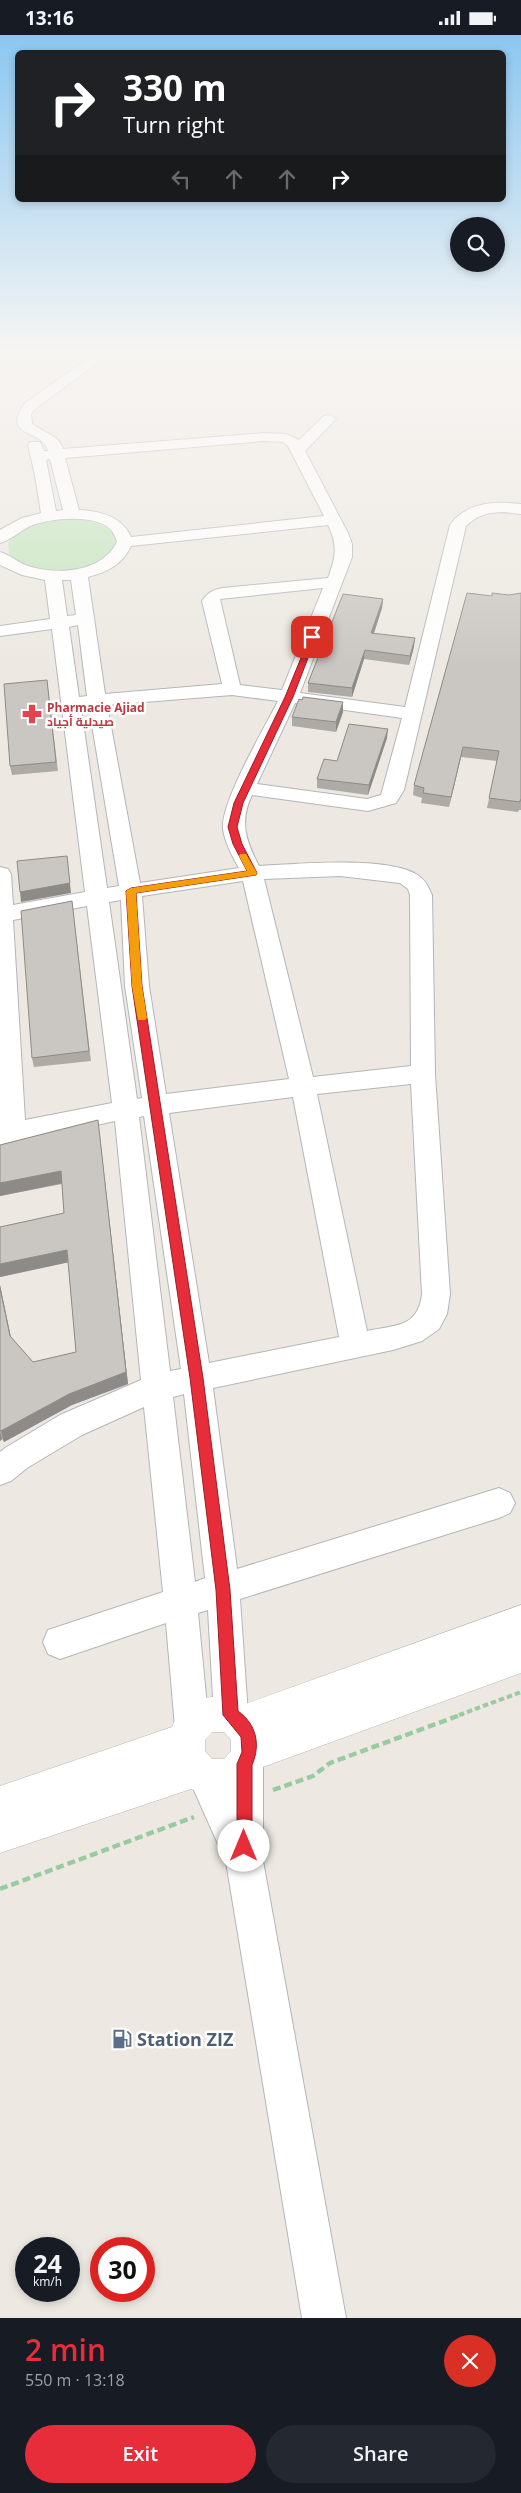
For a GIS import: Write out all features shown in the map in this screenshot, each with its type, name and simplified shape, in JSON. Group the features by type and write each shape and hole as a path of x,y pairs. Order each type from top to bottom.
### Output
{"main road":[{"path":"242,1739 521,1622"},
{"path":"242,1739 521,1655"},
{"path":"207,1770 202,1717 216,1712 242,1739"},
{"path":"0,1805 207,1770 220,1779 234,1775 242,1739"},
{"path":"0,1835 207,1770"}],"street":[{"path":"49,515 38,456 51,455"},
{"path":"56,455 72,514"},
{"path":"300,455 344,544 344,557 289,697 238,803 233,827 237,844 252,873 303,1087 355,1345"},
{"path":"246,788 368,805 389,799 394,790 458,525 464,518 477,510 490,507 521,509"},
{"path":"0,538 10,528 49,515 72,514 105,521 123,537 330,514"},
{"path":"1,559 25,572 53,575 79,573 96,569 115,559 122,551 123,537"},
{"path":"79,573 72,621 70,703 95,898 126,1110 181,1602 207,1770 244,1861 324,2318"},
{"path":"53,575 72,621 97,701 131,891 137,986 197,1378 242,1739"},
{"path":"232,689 210,601 214,596 223,593 334,582"},
{"path":"0,631 72,621"},
{"path":"70,703 232,689 413,714"},
{"path":"0,1471 16,1458 71,1425 157,1387 393,1338 414,1331 428,1325 435,1312 436,1294 423,1074 421,895 417,885 406,878 386,873 340,869 252,873 131,891 1,915"},
{"path":"0,874 6,1134 126,1110 303,1087 423,1074"},
{"path":"60,1642 181,1602 498,1503"}],"path":[{"path":"0,1889 207,1770 313,1776 330,1763 521,1693"}],"green space":[{"path":"58,519 81,520 102,526 114,534 116,546 108,557 96,564 70,571 43,571 18,562 9,554 8,543 18,532 30,525"}],"building":[{"path":"467,593 492,596 492,593 509,595 521,593 520,802 489,798 499,751 463,747 451,797 423,793 424,788 414,785"},
{"path":"343,594 383,599 371,633 415,638 410,656 365,650 352,688 308,683"},
{"path":"47,680 56,762 10,766 4,684"},
{"path":"303,697 343,702 336,722 292,717 299,699 302,700"},
{"path":"349,724 388,729 369,785 317,779 324,759 337,761"},
{"path":"67,856 70,883 20,892 17,861"},
{"path":"72,901 89,1051 32,1058 21,911"},
{"path":"98,1120 126,1372 69,1394 1,1431 0,1288 10,1336 33,1362 76,1352 67,1250 0,1264 0,1227 64,1213 61,1171 0,1183 0,1145"}],"slow traffic":[{"path":"142,1018 137,986 131,891 252,873 243,856"}],"place":[{"name":"Pharmacie Ajiad صيدلية أجياد","path":"32,714"},
{"name":"Station ZIZ","path":"122,2039"}],"route":[{"path":"244,1846 244,1764 250,1753 249,1735 242,1723 231,1715 223,1590 197,1378 137,986 131,891 252,873 237,844 233,827 238,803 289,697 312,637"}]}
